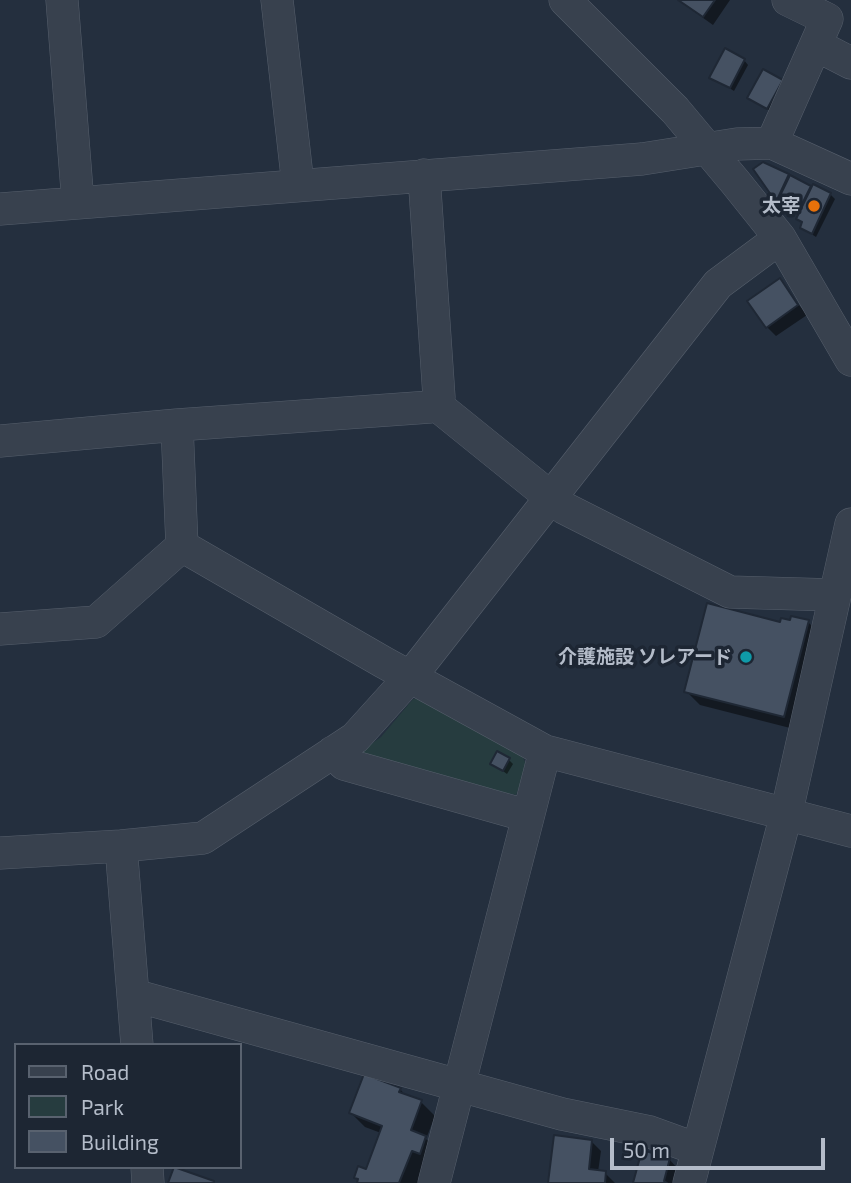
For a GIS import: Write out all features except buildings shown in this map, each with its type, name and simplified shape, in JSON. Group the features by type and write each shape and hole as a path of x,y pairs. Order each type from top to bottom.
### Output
{"street":[{"path":"62,0 78,203"},
{"path":"277,0 298,185"},
{"path":"565,0 658,92 709,149 780,238 851,360"},
{"path":"772,143 827,19 788,0"},
{"path":"816,45 851,63"},
{"path":"0,209 642,159 737,144 772,143 851,179"},
{"path":"0,441 430,407 439,397 424,175"},
{"path":"0,853 203,838 355,738 411,676 718,284 780,238"},
{"path":"434,403 564,508 730,592 834,595"},
{"path":"177,425 182,546"},
{"path":"689,1183 786,815 851,524"},
{"path":"0,629 96,621 182,546"},
{"path":"182,546 545,751 851,831"},
{"path":"434,1183 545,751"},
{"path":"333,752 344,764 528,816"},
{"path":"121,846 137,1043"},
{"path":"133,995 562,1114 650,1132 697,1149"}],"green space":[{"path":"413,699 419,699 522,755 527,767 516,795 360,760 360,752 381,737"}],"place":[{"name":"太宰","path":"814,206"},
{"name":"介護施設 ソレアード","path":"746,657"}]}
